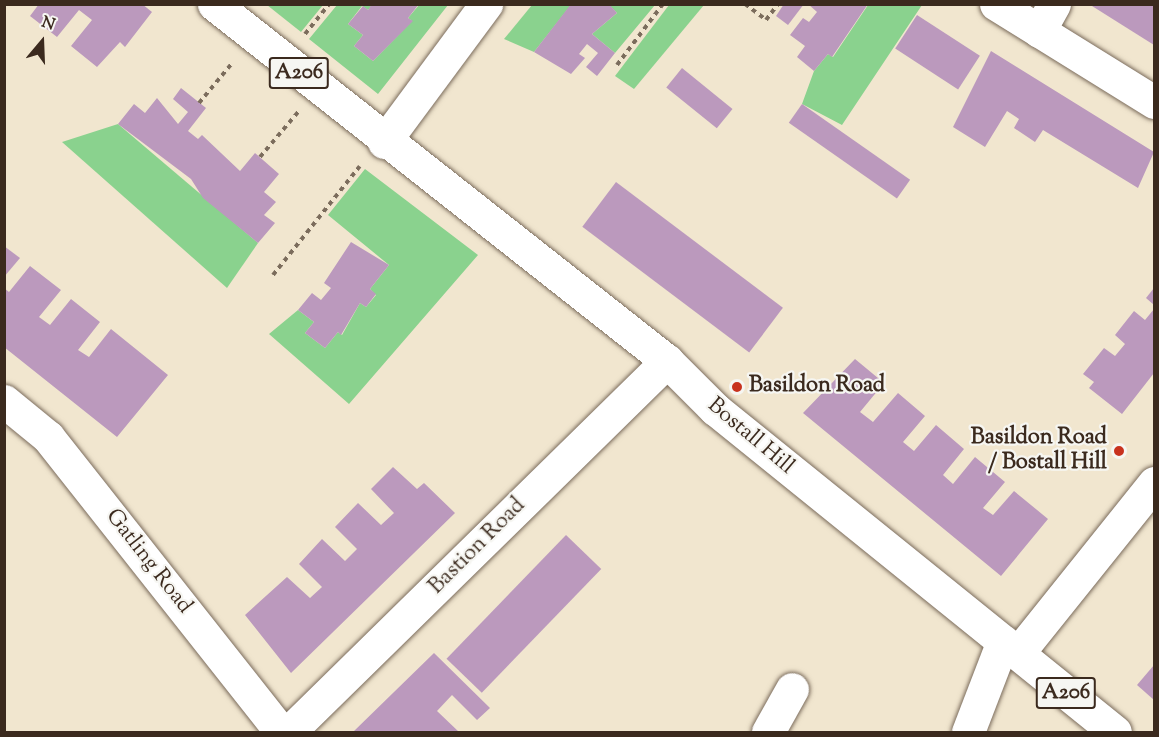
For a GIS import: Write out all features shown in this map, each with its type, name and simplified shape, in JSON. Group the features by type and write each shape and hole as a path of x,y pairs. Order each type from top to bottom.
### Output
{"street":[{"name":"A206","path":"214,4 382,141"},
{"path":"382,141 486,4"},
{"path":"996,4 1046,18 1155,102"},
{"name":"Bostall Hill","path":"382,141 667,361 723,416 1115,732"},
{"name":"Bastion Road","path":"289,732 667,361"},
{"name":"Gatling Road","path":"4,401 48,437 281,732"},
{"path":"968,732 1010,647 1155,483"},
{"path":"768,732 792,689"}],"path":[{"path":"616,65 663,4"},
{"path":"745,4 766,20 778,4"},
{"path":"199,103 255,37"},
{"path":"260,157 318,88"},
{"path":"273,276 382,141"}],"green space":[{"path":"323,4 301,32 267,5"},
{"path":"337,5 372,5 368,10 362,6 348,24 363,35 354,46 373,61 412,21 408,18 419,5 448,5 378,94 309,39"},
{"path":"532,5 571,5 534,52 504,39"},
{"path":"609,5 655,5 615,53 592,34 617,13"},
{"path":"669,5 704,5 634,89 615,76"},
{"path":"868,5 922,5 842,125 802,104 814,71 828,54 833,57"},
{"path":"118,124 258,243 227,288 62,142"},
{"path":"365,169 478,255 349,404 269,334 298,310 314,322 305,333 325,348 338,332 342,335 360,303 366,307 376,295 370,289 389,265 328,215"}],"building":[{"path":"39,4 142,4 152,12 125,47 120,42 97,67 71,46 92,20 79,10 57,37 30,16"},
{"path":"372,4 419,4 408,18 413,21 373,61 354,46 363,35 348,24 363,6 368,10"},
{"path":"571,4 609,4 617,13 592,34 615,53 597,76 586,67 598,53 587,44 579,54 585,58 571,74 534,52"},
{"path":"784,4 804,4 788,25 776,16"},
{"path":"808,4 868,4 832,57 828,54 814,71 797,57 805,46 790,35 803,18 809,22 817,12"},
{"path":"1094,4 1154,4 1154,45 1092,6"},
{"path":"917,15 980,56 958,89 895,49"},
{"path":"991,51 1154,152 1138,188 1043,130 1035,142 1014,128 1019,119 1007,111 985,147 953,127"},
{"path":"682,68 733,109 717,128 666,87"},
{"path":"181,88 206,108 188,131 198,139 202,135 240,171 255,153 279,174 264,192 276,202 264,215 275,223 258,243 203,198 191,179 118,124 134,104 145,113 157,98 178,124 188,112 173,99"},
{"path":"802,104 910,180 897,199 789,123"},
{"path":"616,182 783,308 749,353 582,227"},
{"path":"351,242 389,265 370,289 376,294 366,307 360,303 341,335 338,332 325,348 305,333 314,322 298,310 312,293 321,300 331,288 324,283"},
{"path":"4,246 20,258 4,277"},
{"path":"30,266 61,290 39,317 50,325 71,299 100,322 78,350 89,357 111,329 168,375 117,437 4,347 4,288 9,292"},
{"path":"1154,288 1154,305 1146,298"},
{"path":"1154,309 1154,373 1122,414 1089,388 1094,382 1083,374 1104,348 1115,356 1125,344 1115,335 1134,311 1145,320"},
{"path":"855,359 884,383 860,412 873,422 898,393 925,416 903,442 914,451 936,425 964,449 943,475 953,484 975,457 1005,482 983,508 993,515 1014,491 1048,519 1001,576 803,413"},
{"path":"393,467 417,489 424,483 455,513 291,673 245,615 287,577 310,598 322,587 299,564 322,539 345,561 357,549 335,527 358,503 381,525 394,513 371,489"},
{"path":"566,535 601,569 482,693 447,659"},
{"path":"434,653 490,708 477,720 452,695 437,711 459,732 353,732"},
{"path":"1154,665 1154,700 1137,685"}],"place":[{"name":"Basildon Road","path":"737,387"},
{"name":"Basildon Road / Bostall Hill","path":"1119,451"}]}
